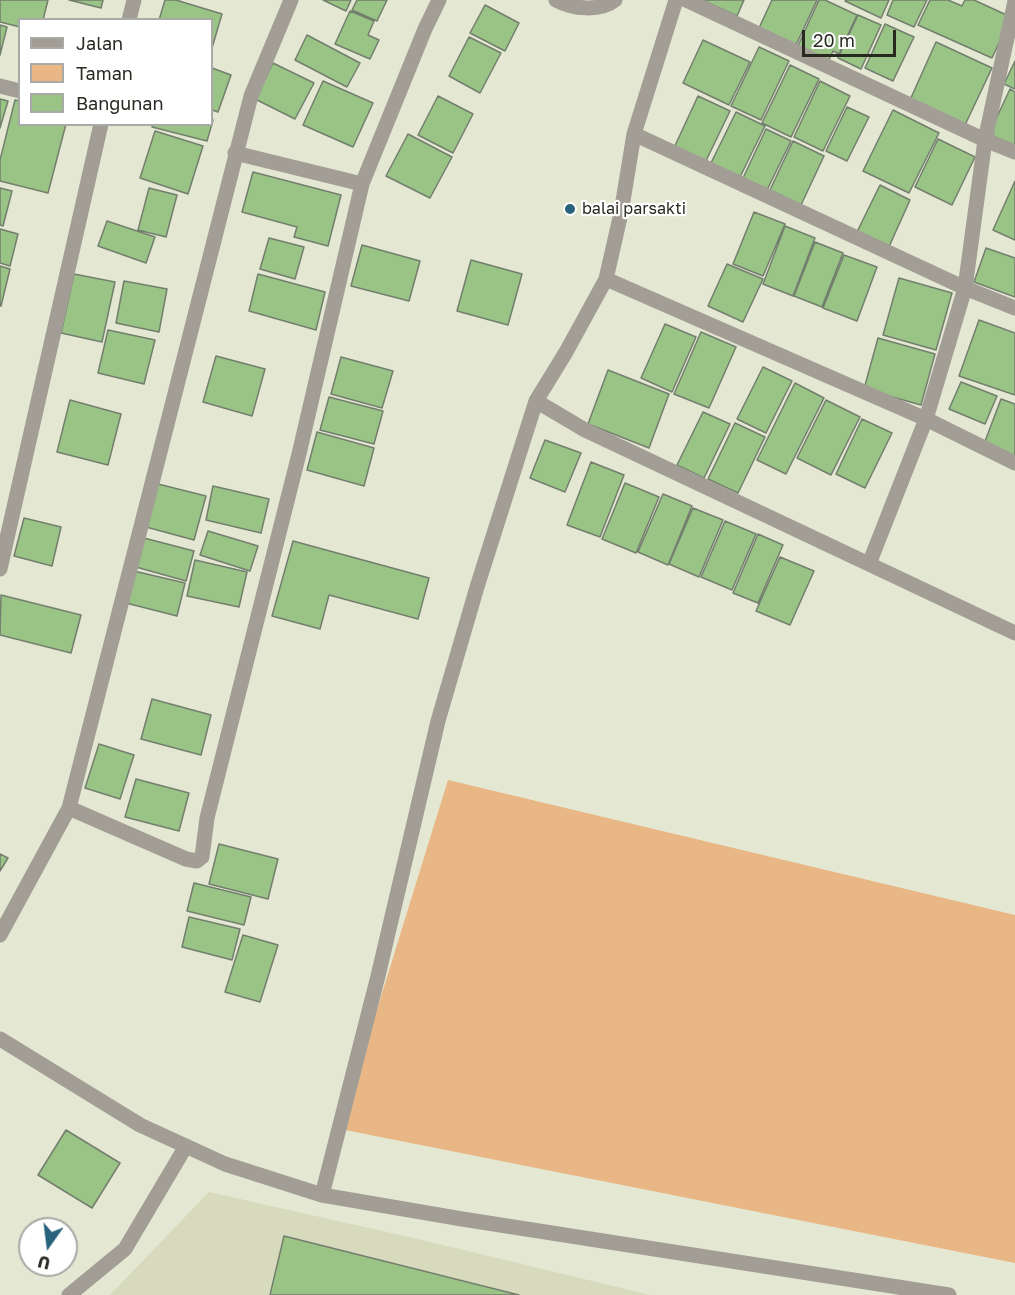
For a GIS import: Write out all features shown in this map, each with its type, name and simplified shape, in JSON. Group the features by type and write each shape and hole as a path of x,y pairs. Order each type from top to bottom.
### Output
{"street":[{"path":"130,18 134,0"},
{"path":"0,934 69,808 251,96 291,0"},
{"path":"69,808 186,859 197,861 202,858 207,818 299,454 362,184 439,0"},
{"path":"556,0 563,4 596,8 615,0"},
{"path":"322,1195 378,976 438,721 477,587 536,401 606,279 621,213 634,134 676,0"},
{"path":"687,0 1015,152"},
{"path":"869,564 926,419 964,288 985,140 1015,1"},
{"path":"0,86 18,90"},
{"path":"0,569 101,126"},
{"path":"634,134 964,288 1015,309"},
{"path":"236,153 362,184"},
{"path":"606,279 926,419 1015,463"},
{"path":"536,401 585,430 1015,633"},
{"path":"0,1039 140,1125 225,1164 322,1195 914,1292 949,1295"},
{"path":"71,1294 125,1250 186,1146"}],"shaded area":[{"path":"209,1192 422,1240 650,1295 110,1295"}],"green space":[{"path":"448,780 1015,915 1015,1263 340,1129"}],"building":[{"path":"0,0 48,0 44,18 18,18 18,26 0,22"},
{"path":"69,0 103,0 101,8"},
{"path":"165,0 176,0 222,14 213,45 213,18 160,18"},
{"path":"323,0 351,0 346,11"},
{"path":"357,0 387,0 377,21 352,10"},
{"path":"702,0 744,0 737,16"},
{"path":"772,0 817,0 796,45 759,28"},
{"path":"819,0 825,0 857,15 839,54 833,51 827,64 796,50"},
{"path":"846,0 889,0 881,18"},
{"path":"893,0 927,0 914,27 887,15"},
{"path":"930,0 948,0 962,6 965,0 974,0 1011,17 992,58 918,25"},
{"path":"485,5 519,23 505,51 470,33"},
{"path":"350,11 374,21 368,35 379,40 370,59 335,44"},
{"path":"858,15 881,25 861,69 838,58"},
{"path":"885,24 914,37 893,81 865,68"},
{"path":"0,25 7,27 0,55"},
{"path":"307,35 360,63 347,87 295,60"},
{"path":"469,37 501,53 480,93 449,76"},
{"path":"703,40 750,62 729,105 683,83"},
{"path":"936,42 992,68 965,125 910,100"},
{"path":"759,47 789,61 761,120 731,106"},
{"path":"1015,61 1015,89 1004,84"},
{"path":"273,63 314,83 295,119 255,99"},
{"path":"790,65 819,79 791,137 762,123"},
{"path":"213,68 231,75 218,112 213,110"},
{"path":"323,81 373,103 353,147 303,125"},
{"path":"820,81 850,96 823,151 794,137"},
{"path":"1010,89 1015,92 1015,146 989,134"},
{"path":"438,96 473,114 453,153 418,135"},
{"path":"698,96 730,111 704,165 673,150"},
{"path":"0,99 8,101 0,128"},
{"path":"15,100 18,101 18,126 65,126 48,193 0,181 0,160"},
{"path":"847,107 869,117 847,161 826,151"},
{"path":"893,110 939,133 909,193 863,171"},
{"path":"736,112 765,126 739,179 710,165"},
{"path":"152,126 211,126 207,141"},
{"path":"766,129 791,141 767,190 743,178"},
{"path":"155,131 203,146 188,194 140,178"},
{"path":"408,134 452,157 430,198 386,176"},
{"path":"938,139 975,157 952,205 915,187"},
{"path":"793,141 824,156 801,205 770,190"},
{"path":"253,172 341,195 328,246 294,237 297,227 242,212"},
{"path":"1015,181 1015,240 993,230"},
{"path":"880,185 910,200 888,249 856,234"},
{"path":"0,188 12,191 3,226 0,225"},
{"path":"149,188 177,195 166,237 138,230"},
{"path":"754,212 785,224 763,276 733,264"},
{"path":"107,221 155,237 146,263 98,246"},
{"path":"785,226 815,238 793,296 763,284"},
{"path":"0,229 18,234 10,266 0,263"},
{"path":"269,238 304,247 295,279 260,269"},
{"path":"815,242 843,253 822,307 794,296"},
{"path":"362,245 420,261 409,301 351,286"},
{"path":"986,248 1015,258 1015,297 974,282"},
{"path":"844,255 877,267 857,321 823,308"},
{"path":"471,260 522,274 508,325 457,311"},
{"path":"727,264 763,279 743,322 708,306"},
{"path":"0,266 10,269 1,306 0,306"},
{"path":"74,274 115,282 102,342 61,333"},
{"path":"258,274 325,292 316,330 249,311"},
{"path":"899,278 952,293 936,350 883,335"},
{"path":"124,281 167,289 159,332 116,323"},
{"path":"979,320 1015,333 1015,395 959,376"},
{"path":"665,324 696,337 672,392 641,378"},
{"path":"108,330 155,340 144,384 98,373"},
{"path":"701,332 736,347 709,408 674,394"},
{"path":"878,338 935,354 921,405 864,389"},
{"path":"216,356 265,369 252,416 203,402"},
{"path":"341,357 393,371 382,408 331,394"},
{"path":"763,367 792,381 766,433 737,419"},
{"path":"608,370 669,394 649,448 588,424"},
{"path":"961,382 997,396 985,424 949,409"},
{"path":"795,383 824,398 786,474 757,460"},
{"path":"329,397 383,411 374,444 320,430"},
{"path":"1001,399 1015,404 1015,456 984,444"},
{"path":"70,400 121,414 108,465 57,452"},
{"path":"826,400 860,417 831,475 797,458"},
{"path":"703,412 730,424 704,478 677,465"},
{"path":"862,419 892,433 865,488 836,474"},
{"path":"735,423 765,437 738,493 708,479"},
{"path":"317,432 374,448 364,486 307,470"},
{"path":"545,440 581,453 565,492 530,478"},
{"path":"591,462 624,475 600,537 567,525"},
{"path":"625,483 659,497 636,553 602,539"},
{"path":"158,484 206,496 194,540 146,527"},
{"path":"213,486 269,499 261,533 206,520"},
{"path":"663,494 692,506 668,565 638,552"},
{"path":"693,508 723,520 699,577 669,564"},
{"path":"24,518 61,527 52,566 14,556"},
{"path":"725,521 756,534 732,590 701,577"},
{"path":"208,531 258,546 250,571 200,555"},
{"path":"758,534 783,545 758,603 733,593"},
{"path":"144,538 194,551 186,581 136,567"},
{"path":"293,541 429,578 418,619 329,595 320,629 272,616"},
{"path":"780,557 814,571 790,625 756,611"},
{"path":"195,560 247,572 239,607 187,596"},
{"path":"134,571 185,583 177,616 126,603"},
{"path":"1,595 81,615 71,653 0,635"},
{"path":"152,699 211,715 201,755 141,739"},
{"path":"99,744 134,755 120,799 85,788"},
{"path":"136,779 189,793 179,831 125,817"},
{"path":"219,844 278,859 268,899 209,884"},
{"path":"0,854 8,858 0,871"},
{"path":"194,883 251,897 244,925 187,911"},
{"path":"189,917 240,929 232,960 182,947"},
{"path":"243,935 278,945 260,1002 225,992"},
{"path":"66,1130 120,1163 92,1208 38,1175"},
{"path":"284,1236 519,1295 270,1295"}],"place":[{"name":"balai parsakti","path":"570,209"}]}
